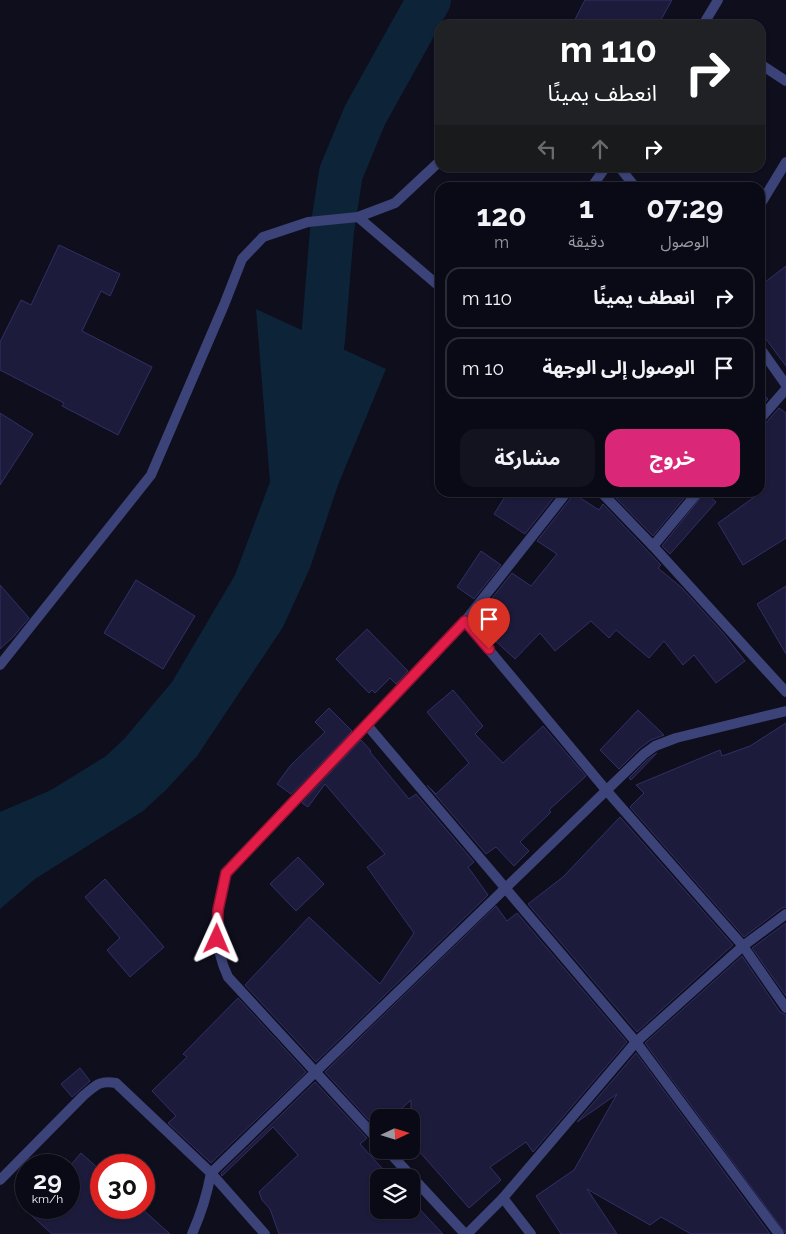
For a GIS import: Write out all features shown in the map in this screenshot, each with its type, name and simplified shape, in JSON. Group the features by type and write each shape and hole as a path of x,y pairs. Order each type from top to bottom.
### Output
{"street":[{"path":"706,20 718,0"},
{"path":"765,67 786,81"},
{"path":"765,196 786,162"},
{"path":"0,665 151,474 242,259 263,237 308,222 358,217 396,202 435,166"},
{"path":"623,172 631,182"},
{"path":"358,217 435,283"},
{"path":"765,356 786,387 765,414"},
{"path":"370,1131 228,976 220,960 217,939 218,910 226,873 465,621 563,497"},
{"path":"606,497 786,692"},
{"path":"653,546 694,497"},
{"path":"465,621 606,790 743,946 786,1008"},
{"path":"192,1234 208,1194 211,1174 644,754 665,742 786,712"},
{"path":"367,725 636,1042 779,1234"},
{"path":"395,1159 466,1234 502,1198 636,1042 743,946 786,914"},
{"path":"0,1180 84,1095 96,1084 106,1081 116,1084 211,1174 265,1234"},
{"path":"502,1198 531,1234"}],"water":[{"path":"256,309 386,369 338,485 310,568 283,627 197,756 167,789 143,811 35,879 0,909 0,812 51,790 106,756 125,738 172,682 235,575 270,482"}],"building":[{"path":"585,0 672,0 661,20 575,20"},
{"path":"59,245 120,274 110,296 101,291 82,331 152,367 118,435 62,406 64,403 0,370 0,342 21,300 31,305"},
{"path":"786,266 786,366 765,338 765,282"},
{"path":"779,408 786,413 786,538 743,565 718,523 754,497 765,497 765,424"},
{"path":"0,413 33,434 0,485"},
{"path":"505,497 554,497 525,534 494,514"},
{"path":"572,497 579,497 599,510 603,504 661,565 658,568 682,588 723,633 745,661 716,683 694,655 683,665 664,641 649,658 616,630 609,638 591,621 555,651 540,633 515,659 489,635 503,620 485,607 512,573 531,586 557,554 537,541"},
{"path":"615,497 685,497 653,536"},
{"path":"701,497 710,497 716,502 670,554 662,546"},
{"path":"481,551 501,565 474,599 457,587"},
{"path":"136,580 195,616 163,669 104,633"},
{"path":"0,585 29,618 0,649"},
{"path":"786,586 786,654 757,604"},
{"path":"367,629 408,671 396,684 390,678 375,693 372,690 369,693 336,659"},
{"path":"453,690 483,726 475,734 503,763 543,726 586,776 549,810 551,812 520,842 529,851 514,866 496,847 486,854 427,785 436,794 469,763 427,712"},
{"path":"329,708 352,731 291,794 277,784 290,766 325,732 315,722"},
{"path":"638,710 664,735 651,740 640,748 619,769 600,750"},
{"path":"786,723 786,907 782,908 744,937 630,807 644,793 636,785 720,750 722,756 750,746"},
{"path":"361,740 409,799 416,794 474,862 468,867 488,895 316,1062 245,985 309,917 380,984 414,933 367,867 385,854 325,784 308,807 302,803"},
{"path":"657,753 631,780 629,778 648,759"},
{"path":"620,817 733,945 637,1032 528,904 563,877"},
{"path":"298,857 324,884 296,911 270,884"},
{"path":"105,879 164,947 130,977 107,950 120,938 85,897"},
{"path":"496,906 507,921 517,913 627,1042 533,1152 526,1142 490,1167 501,1180 469,1208 420,1152 420,1109 411,1109 411,1100 401,1109 370,1109 370,1121 325,1072"},
{"path":"786,923 786,996 752,948"},
{"path":"742,956 780,1012 786,1015 786,1234 645,1043"},
{"path":"238,998 306,1072 211,1163 168,1123 176,1116 152,1091 187,1057 183,1054"},
{"path":"636,1053 770,1234 691,1234 661,1217 650,1225 587,1189 617,1234 561,1234 536,1196 574,1170 617,1094 577,1122"},
{"path":"80,1068 90,1081 72,1097 61,1084"},
{"path":"315,1082 367,1138 360,1144 370,1155 370,1159 374,1159 383,1169 370,1169 370,1219 420,1219 420,1210 443,1234 279,1234 270,1209 262,1200 259,1192 298,1155 273,1127 222,1176 221,1173"},
{"path":"81,1153 90,1161 90,1219 153,1219 170,1234 52,1234 35,1219 80,1219"}],"waterway":[{"path":"314,398 323,340 332,230 341,173 365,115 429,0"}],"route":[{"path":"217,939 218,910 226,873 465,621 489,649"}]}
